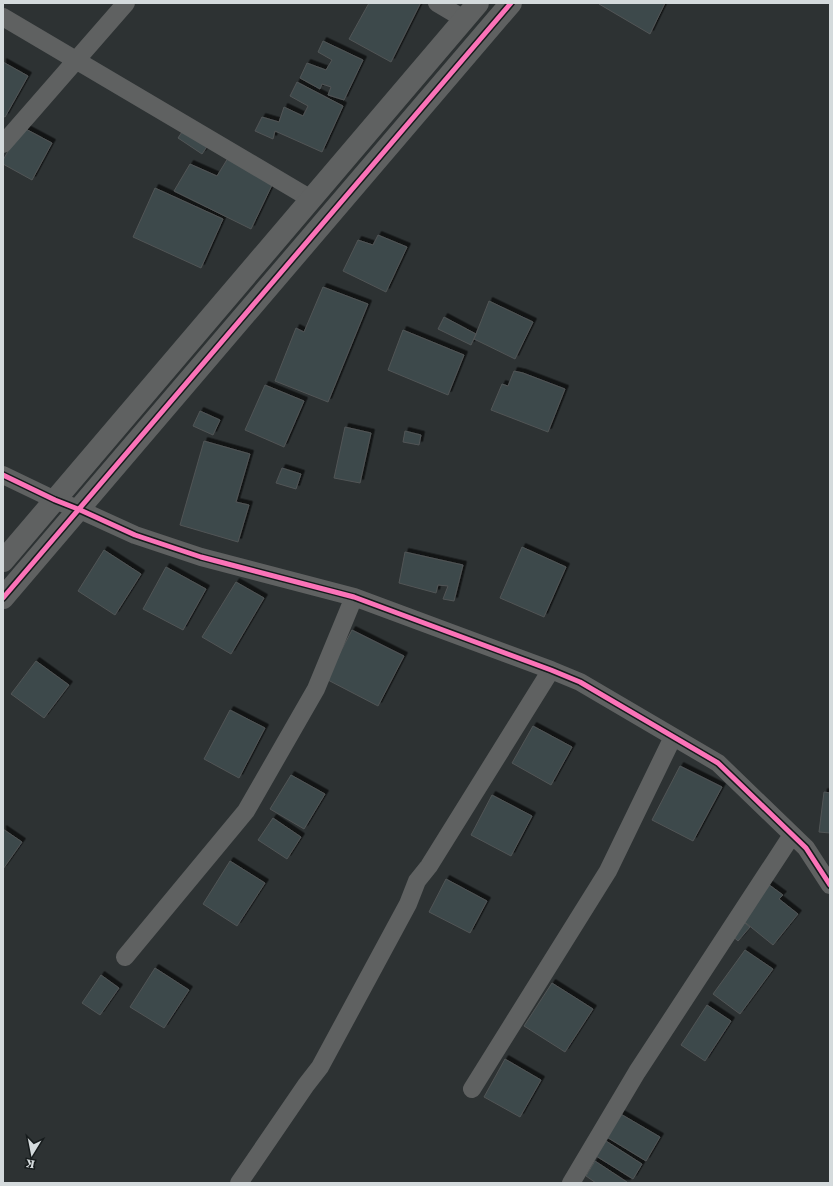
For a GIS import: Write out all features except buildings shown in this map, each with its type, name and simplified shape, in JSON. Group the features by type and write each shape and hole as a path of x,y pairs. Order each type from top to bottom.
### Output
{"street":[{"path":"3,144 126,3"},
{"path":"3,561 471,11 436,3"},
{"path":"3,598 511,3"},
{"path":"3,17 311,199"},
{"path":"3,475 55,500 135,535 201,557 354,598 580,682 718,763 806,848 830,885"},
{"path":"125,957 246,811 316,689 354,598"},
{"path":"239,1183 320,1067 408,904 417,882 429,866 551,670"},
{"path":"472,1089 608,871 673,737"},
{"path":"571,1183 637,1072 792,835"}],"cycle path":[{"path":"3,598 511,3"},
{"path":"3,475 55,500 135,535 201,557 354,597 580,682 718,763 806,848 830,885"}]}
